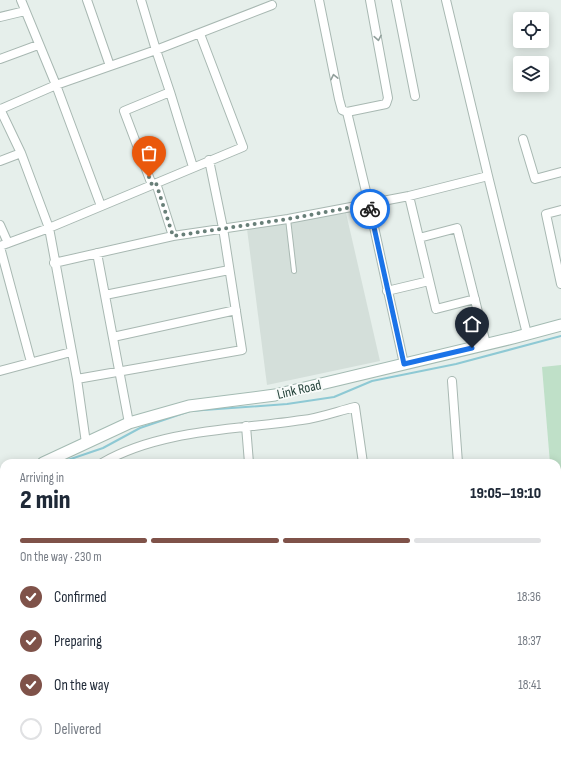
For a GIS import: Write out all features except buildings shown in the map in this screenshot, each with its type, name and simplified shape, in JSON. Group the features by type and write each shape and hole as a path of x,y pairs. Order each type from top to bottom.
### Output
{"street":[{"path":"21,0 38,45 56,85 101,206"},
{"path":"87,0 110,66"},
{"path":"141,0 193,167"},
{"path":"319,0 339,99 342,110 347,112 386,104 388,98 370,0"},
{"path":"396,0 415,96"},
{"path":"446,0 527,334"},
{"path":"86,443 49,228 21,153 0,109 56,85 200,34 272,5"},
{"path":"0,17 25,11"},
{"path":"3,246 243,147 200,34"},
{"path":"0,59 38,45"},
{"path":"170,92 124,111 154,184 173,236"},
{"path":"347,112 404,364"},
{"path":"523,138 535,179 561,172"},
{"path":"0,161 21,153"},
{"path":"76,379 242,350 223,228 209,160"},
{"path":"54,263 173,236 288,219 409,196 488,176"},
{"path":"409,196 436,309 475,299"},
{"path":"561,210 546,214 561,284"},
{"path":"0,225 3,246 32,362"},
{"path":"419,238 457,228 486,344"},
{"path":"97,253 129,423"},
{"path":"105,295 229,270"},
{"path":"387,291 429,281"},
{"path":"113,337 236,310"},
{"name":"Link Road","path":"52,459 129,423 189,406 275,395 561,325"},
{"path":"0,371 70,352"},
{"path":"452,381 458,459"},
{"path":"111,459 143,445 246,426 303,420 355,407 362,459"},
{"path":"246,426 249,459"}],"lane":[{"path":"288,219 294,271"}],"shaded area":[{"path":"346,213 380,361 267,385 247,229"}],"green space":[{"path":"561,365 561,459 550,459 542,367"}],"waterway":[{"path":"71,459 103,448 140,428 190,411 287,404 334,397 372,381 456,364 561,336"}],"way so far":[{"path":"149,177 152,185 156,183 173,236 288,219 369,204 370,209"}],"route":[{"path":"370,209 404,364 472,348"}]}
